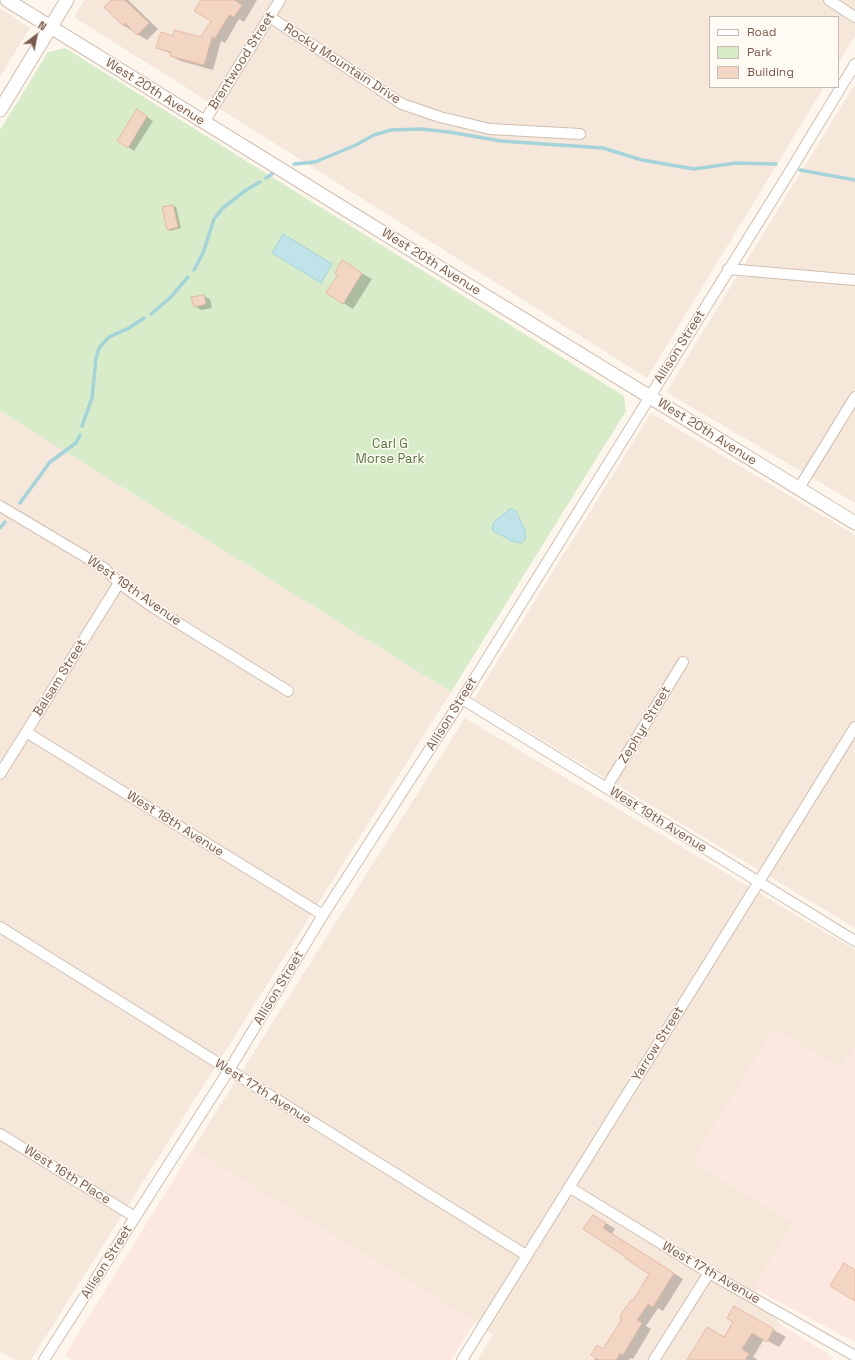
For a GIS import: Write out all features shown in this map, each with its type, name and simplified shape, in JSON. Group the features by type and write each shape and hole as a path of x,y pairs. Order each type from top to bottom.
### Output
{"street":[{"name":"West 20th Avenue","path":"7,0 855,523"},
{"path":"0,110 67,0"},
{"name":"Brentwood Street","path":"204,122 280,0"},
{"path":"828,0 855,17"},
{"name":"Rocky Mountain Drive","path":"270,17 402,104 440,117 490,128 580,134"},
{"name":"Allison Street","path":"45,1360 229,1070 323,915 462,699 855,64"},
{"path":"844,82 855,84"},
{"path":"728,269 855,280"},
{"path":"799,488 855,397"},
{"name":"West 19th Avenue","path":"0,506 104,568 119,583 154,608 288,691"},
{"name":"Balsam Street","path":"0,774 119,583"},
{"name":"Zephyr Street","path":"606,788 683,662"},
{"name":"West 19th Avenue","path":"462,699 855,941"},
{"name":"Yarrow Street","path":"462,1360 855,727"},
{"name":"West 18th Avenue","path":"26,732 323,915"},
{"name":"West 17th Avenue","path":"0,927 526,1255"},
{"name":"West 16th Place","path":"0,1134 135,1217"},
{"name":"West 17th Avenue","path":"569,1187 709,1273 855,1356"},
{"path":"654,1360 709,1273"}],"shaded area":[{"path":"85,0 855,0 855,36 839,62 839,16 709,16 709,88 823,88 647,378 74,17"},
{"path":"0,8 30,28 0,77"},
{"path":"855,84 855,503 666,392"},
{"path":"0,411 451,692 31,1360 14,1360 0,1351"},
{"path":"651,413 855,535 855,928 474,699"},
{"path":"465,718 855,950 855,1048 841,1068 693,1162 794,1222 754,1289 780,1324 756,1360 477,1360 493,1335 475,1322 192,1150"},
{"path":"774,1029 841,1068 855,1048 855,1342 754,1289 794,1222 692,1161"},
{"path":"192,1150 475,1322 451,1360 73,1360 65,1355"},
{"path":"780,1324 828,1354 832,1360 756,1360"}],"green space":[{"name":"Carl G Morse Park","path":"65,48 624,396 626,411 451,692 0,411 0,130 48,52"}],"water":[{"path":"283,234 332,264 321,283 272,253"},
{"path":"510,509 516,511 525,530 526,538 521,543 511,541 493,531 492,526 495,521"}],"building":[{"path":"111,0 125,0 149,23 137,35 125,23 123,26 104,7"},
{"path":"201,0 234,0 242,5 234,17 229,15 215,38 212,37 204,65 170,56 171,52 156,48 161,32 173,36 174,30 201,37 211,21 194,11"},
{"path":"137,109 147,116 128,148 117,141"},
{"path":"173,205 178,227 167,230 162,207"},
{"path":"342,260 362,273 343,304 326,293 338,275 335,273"},
{"path":"204,295 206,304 194,307 191,297"},
{"path":"593,1215 606,1223 603,1228 674,1273 653,1307 648,1304 637,1320 642,1323 623,1355 620,1353 616,1360 599,1360 591,1355 597,1345 603,1349 622,1319 620,1318 622,1313 631,1300 633,1301 649,1274 583,1229"},
{"path":"844,1263 855,1270 855,1301 830,1286"},
{"path":"734,1306 774,1329 767,1342 752,1333 742,1349 749,1354 745,1360 687,1360 707,1327 724,1337 733,1322 727,1318"}],"waterway":[{"path":"294,164 315,162 356,145 374,135 391,130 421,129 501,141 603,148 642,160 694,169 736,163 776,164"},
{"path":"800,170 855,180"},
{"path":"266,178 272,174"},
{"path":"194,270 203,253 214,219 223,208 246,190 260,182"},
{"path":"151,314 170,298 188,277"},
{"path":"82,426 92,398 96,358 99,348 109,337 129,328 144,318"},
{"path":"20,503 50,462 76,443 80,435"},
{"path":"0,528 5,522"}]}
